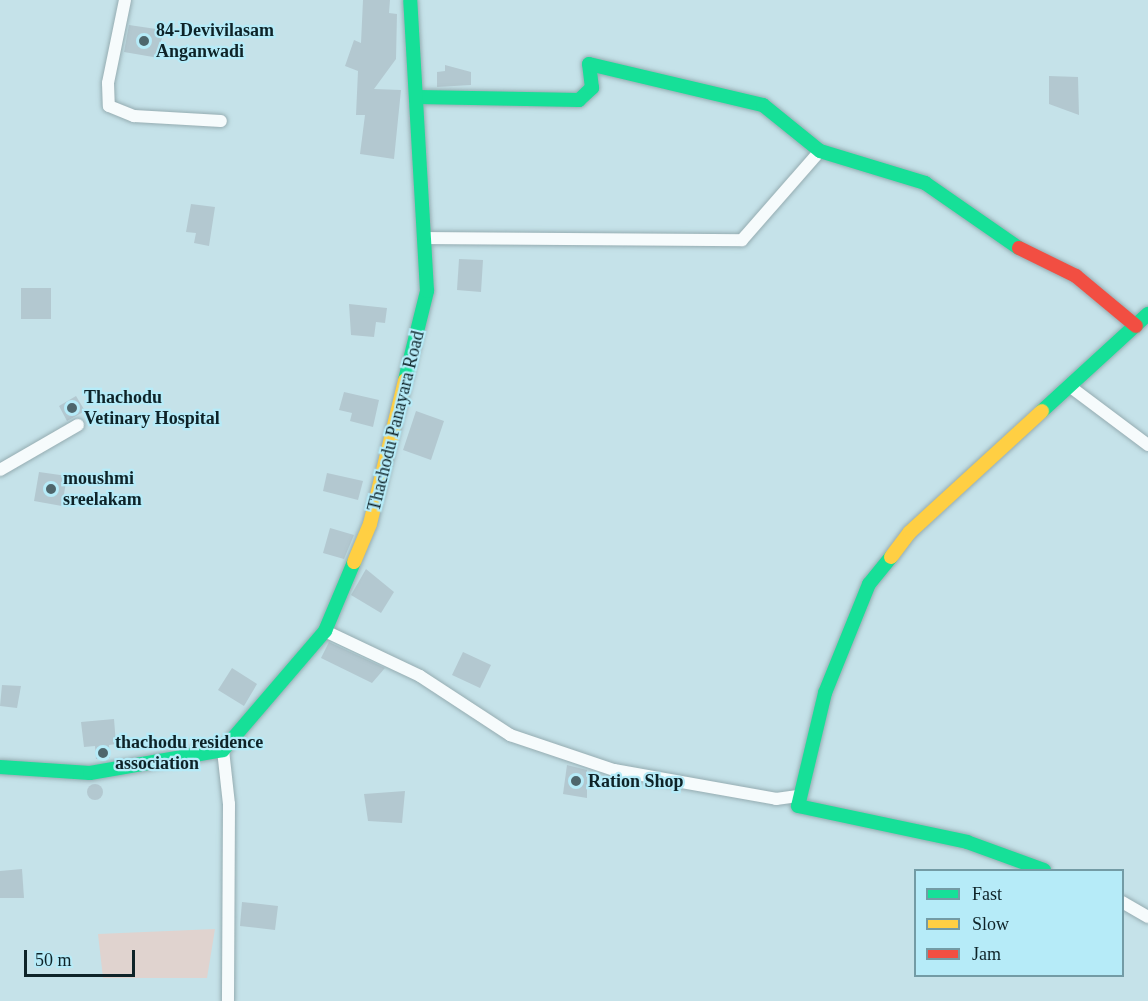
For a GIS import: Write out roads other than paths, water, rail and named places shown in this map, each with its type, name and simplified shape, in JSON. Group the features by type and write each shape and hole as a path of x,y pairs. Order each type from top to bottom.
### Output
{"street":[{"path":"124,0 108,83 109,106 134,116 221,121"},
{"name":"Thachodu Panayara Road","path":"223,750 325,631 370,524 397,431 427,291 418,97 410,0"},
{"path":"418,97 579,100 592,88 590,64 763,105 820,152 924,183 1013,245 1076,276 1136,326"},
{"path":"425,238 742,240 820,152"},
{"path":"1041,869 967,842 798,806 798,796 825,693 869,584 910,532 1072,388 1148,314"},
{"path":"1072,388 1148,445"},
{"path":"0,470 78,425"},
{"path":"325,631 420,676 510,735 614,770 776,799 798,796"},
{"path":"0,767 90,773 223,750 229,804 228,1001"},
{"path":"1124,903 1148,917"}],"place":[{"name":"84-Devivilasam Anganwadi","path":"144,41"},
{"name":"Thachodu Vetinary Hospital","path":"72,408"},
{"name":"moushmi sreelakam","path":"51,489"},
{"name":"thachodu residence association","path":"103,753"},
{"name":"Ration Shop","path":"576,781"}]}
